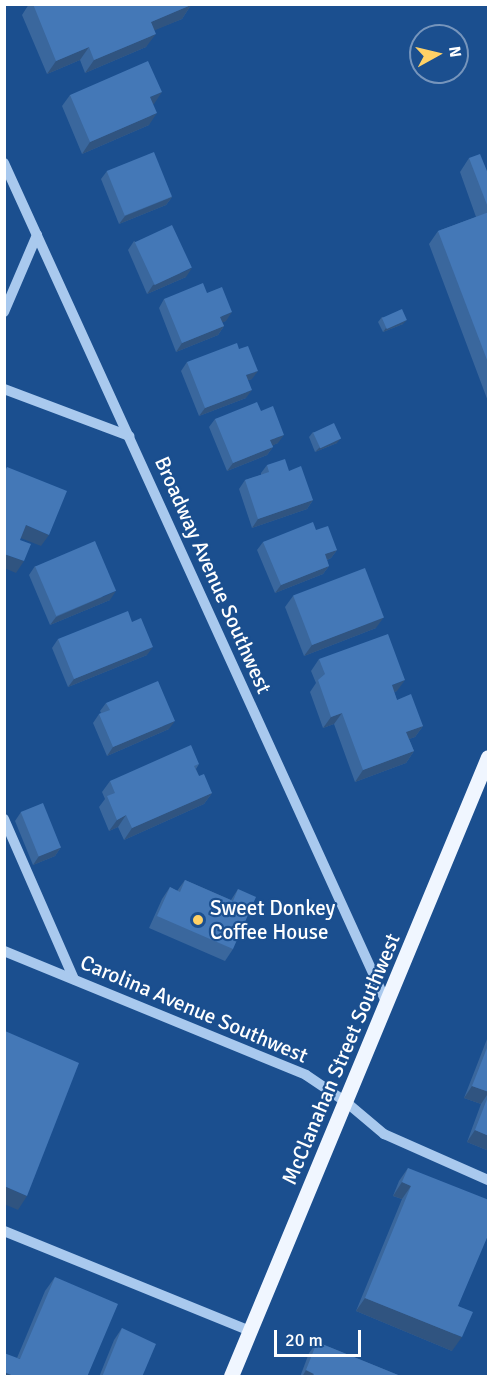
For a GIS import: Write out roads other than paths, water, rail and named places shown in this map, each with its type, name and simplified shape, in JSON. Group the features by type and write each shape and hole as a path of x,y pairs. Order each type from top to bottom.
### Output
{"main road":[{"name":"McClanahan Street Southwest","path":"231,1377 489,757"}],"street":[{"name":"Broadway Avenue Southwest","path":"4,163 387,1004"},
{"path":"4,312 37,235"},
{"path":"4,389 129,436"},
{"path":"4,819 74,980"},
{"name":"Carolina Avenue Southwest","path":"4,951 306,1075 346,1102 384,1134 400,1143 489,1180"},
{"path":"4,1231 250,1331"}],"place":[{"name":"Sweet Donkey Coffee House","path":"198,920"}]}
